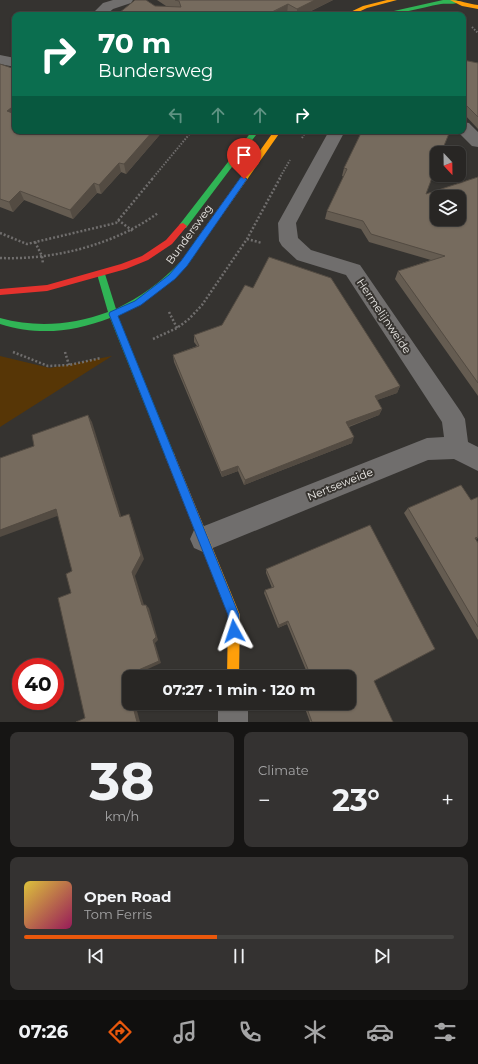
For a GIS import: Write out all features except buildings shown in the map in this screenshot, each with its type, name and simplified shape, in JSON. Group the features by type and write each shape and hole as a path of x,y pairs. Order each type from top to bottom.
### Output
{"street":[{"path":"101,12 108,6 126,0"},
{"path":"353,12 364,7 395,0"},
{"path":"394,12 454,1 478,8"},
{"path":"0,59 12,62"},
{"path":"466,129 478,142"},
{"name":"Bundersweg","path":"0,292 47,288 101,274 144,258 169,242 207,196 254,134"},
{"name":"Bundersweg","path":"0,321 36,328 86,323 114,314 138,303 158,289 180,268 276,134"},
{"name":"Hermelijnweide","path":"335,134 287,223 289,241 304,255 354,270 453,418 456,448"},
{"path":"101,274 114,314 234,615 233,670"},
{"path":"456,448 478,460"},
{"name":"Nertseweide","path":"203,539 427,449 456,448"},
{"path":"233,710 233,722"}],"path":[{"path":"0,234 27,244 116,223 190,134"},
{"path":"0,258 42,256 68,252 132,230 163,209"},
{"path":"118,220 132,230"},
{"path":"35,242 42,256"}],"shaded area":[{"path":"0,356 50,368 112,356 0,427"}],"traffic: fast":[{"path":"394,12 443,2 456,2"},
{"path":"183,226 254,134"},
{"path":"0,321 26,328 51,328 73,326 114,314 152,292 168,279 186,261 201,239"},
{"path":"101,274 113,314 170,456"}],"traffic: slow":[{"path":"354,12 365,7 394,0"},
{"path":"453,0 464,5 478,7"},
{"path":"201,239 276,134"},
{"path":"170,456 234,615 233,670"}],"traffic: jam":[{"path":"0,292 47,288 123,267 145,258 169,242 183,226"}],"route":[{"path":"234,631 234,615 114,314 138,303 172,277 184,263 244,179"}]}
